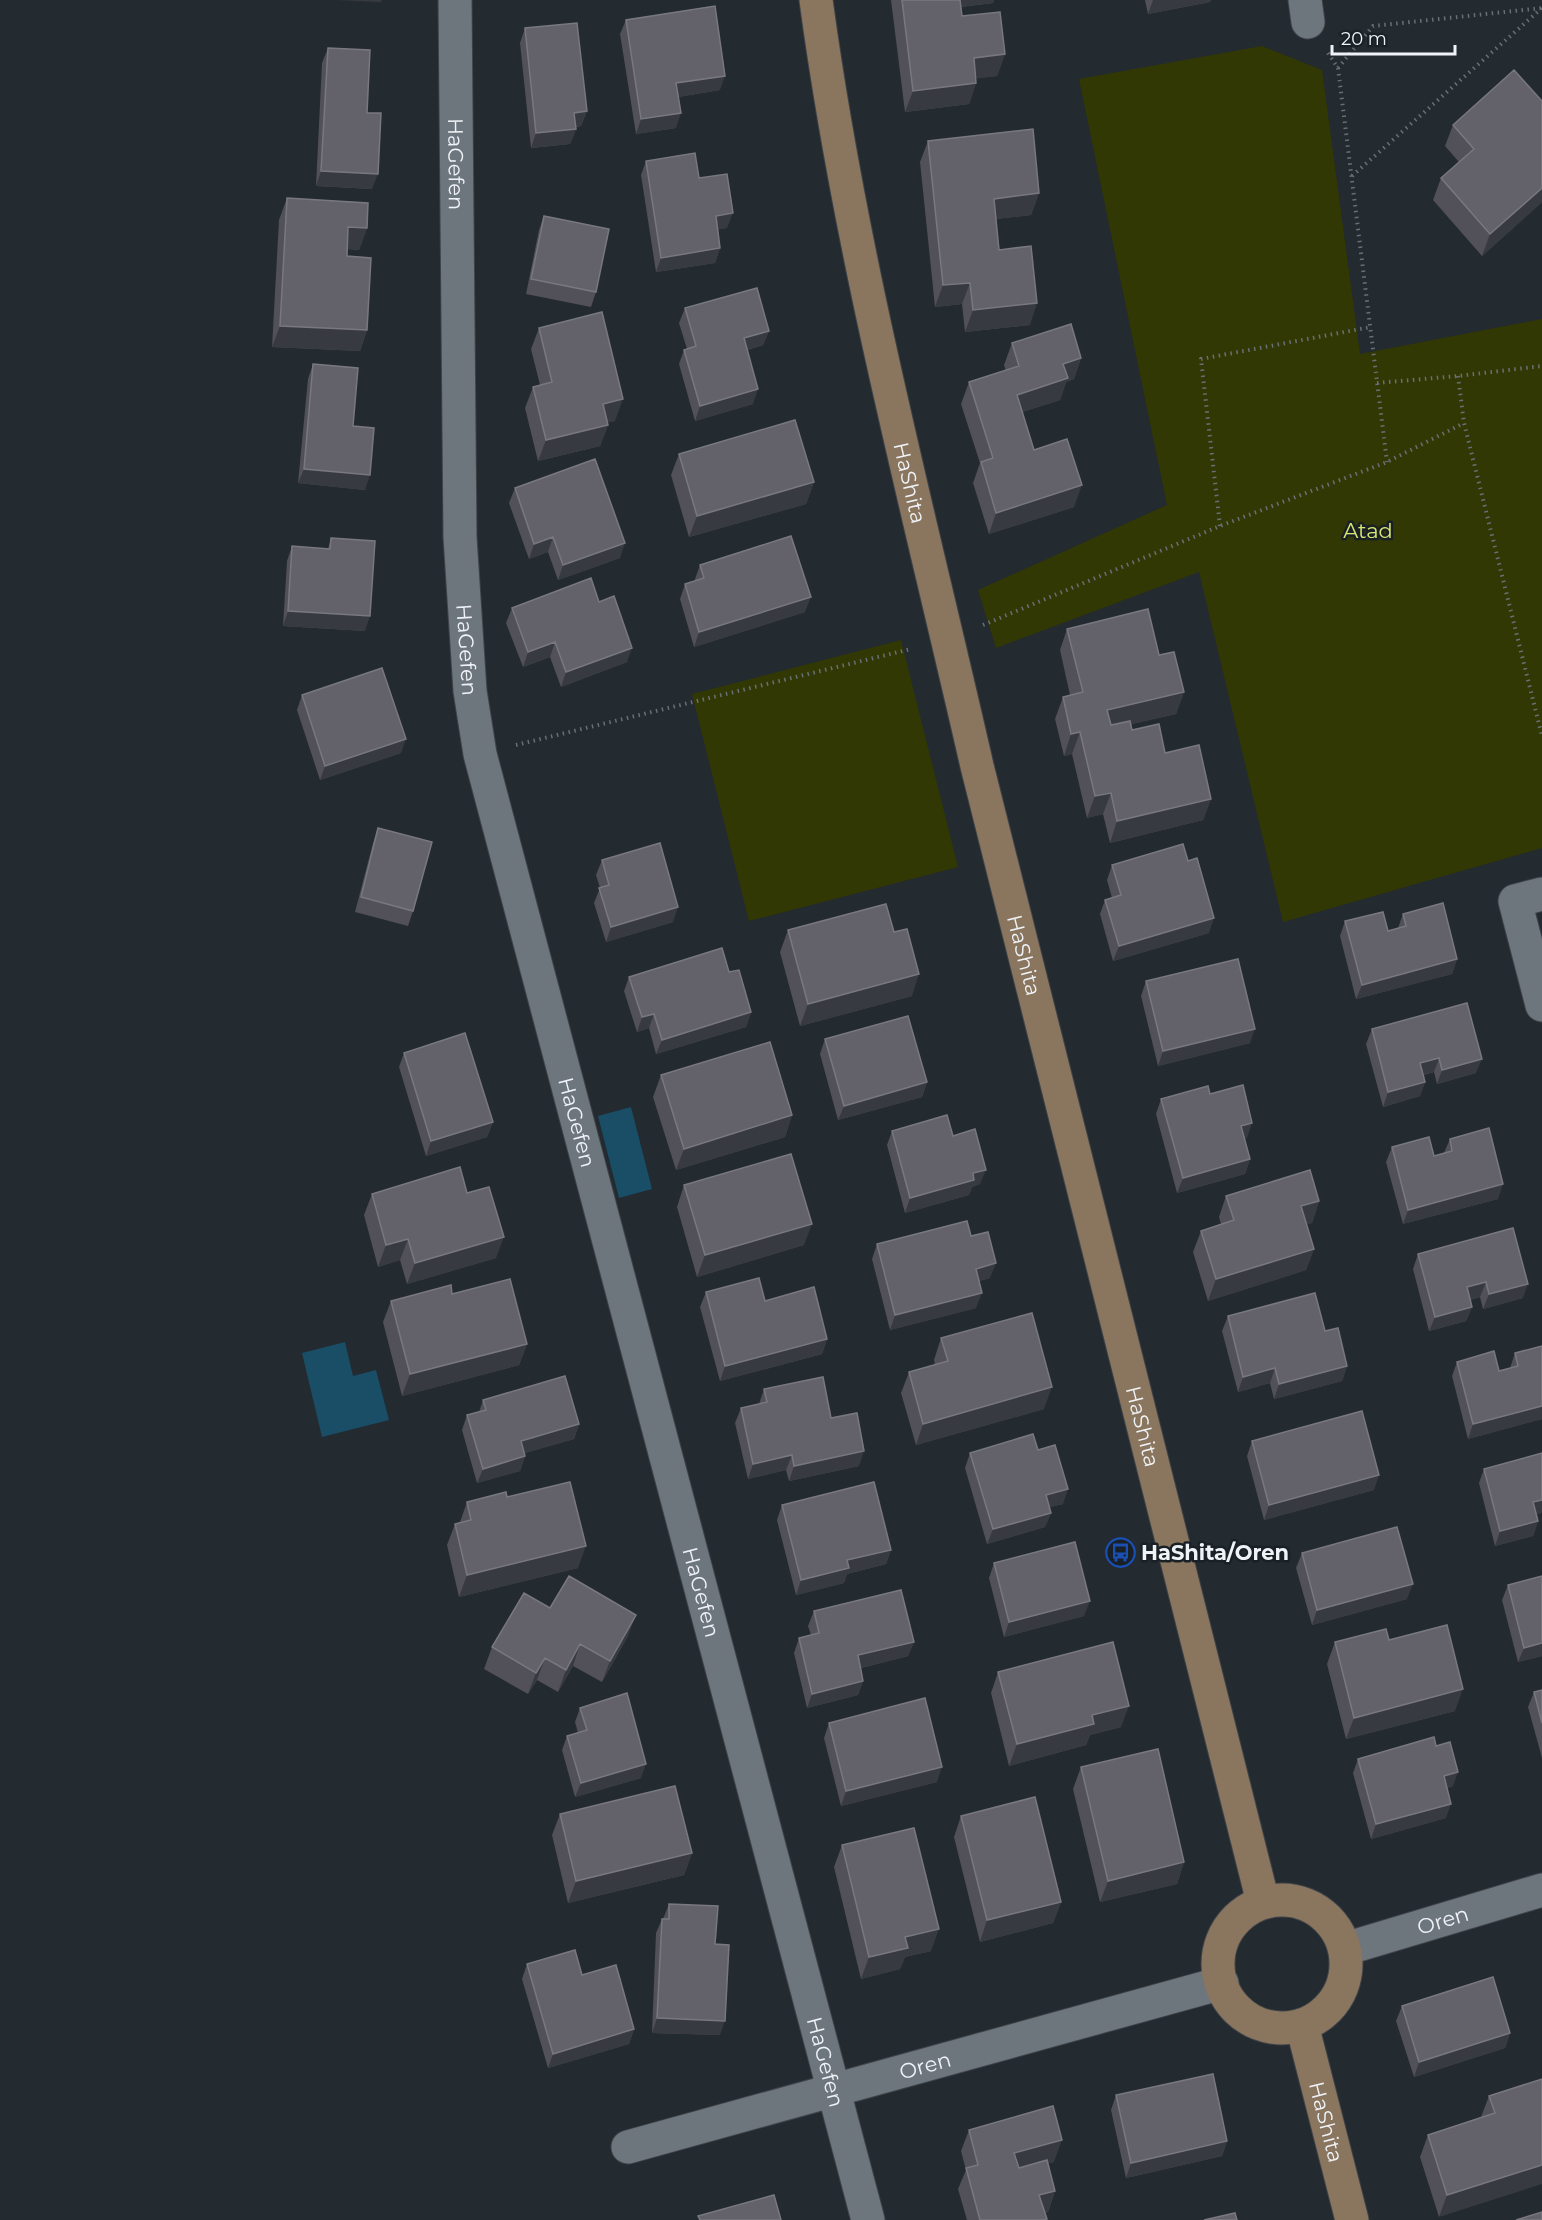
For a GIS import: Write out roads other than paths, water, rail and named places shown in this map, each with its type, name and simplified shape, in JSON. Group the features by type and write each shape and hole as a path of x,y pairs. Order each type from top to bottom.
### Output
{"street":[{"name":"HaGefen","path":"455,0 460,537 470,691 480,754 868,2220"},
{"name":"HaShita","path":"816,0 866,281 919,523 983,789 1263,1902"},
{"path":"1542,894 1515,901 1542,1005"},
{"name":"Oren","path":"1344,1949 1542,1890"},
{"path":"1288,1899 1312,1906 1332,1922 1339,1932 1344,1949 1346,1968 1339,1993 1323,2013 1302,2025 1277,2028 1253,2021 1233,2005 1222,1983 1218,1959 1225,1934 1242,1914 1263,1902 1288,1899"},
{"name":"Oren","path":"628,2147 1222,1983"},
{"name":"HaShita","path":"1302,2025 1352,2220"}],"water":[{"path":"631,1107 652,1189 619,1198 598,1116"},
{"path":"345,1342 353,1376 376,1370 389,1420 322,1437 302,1353"}],"place":[{"name":"HaShita/Oren","path":"1120,1552"}],"park label":[{"name":"Atad","path":"1368,530"}]}
